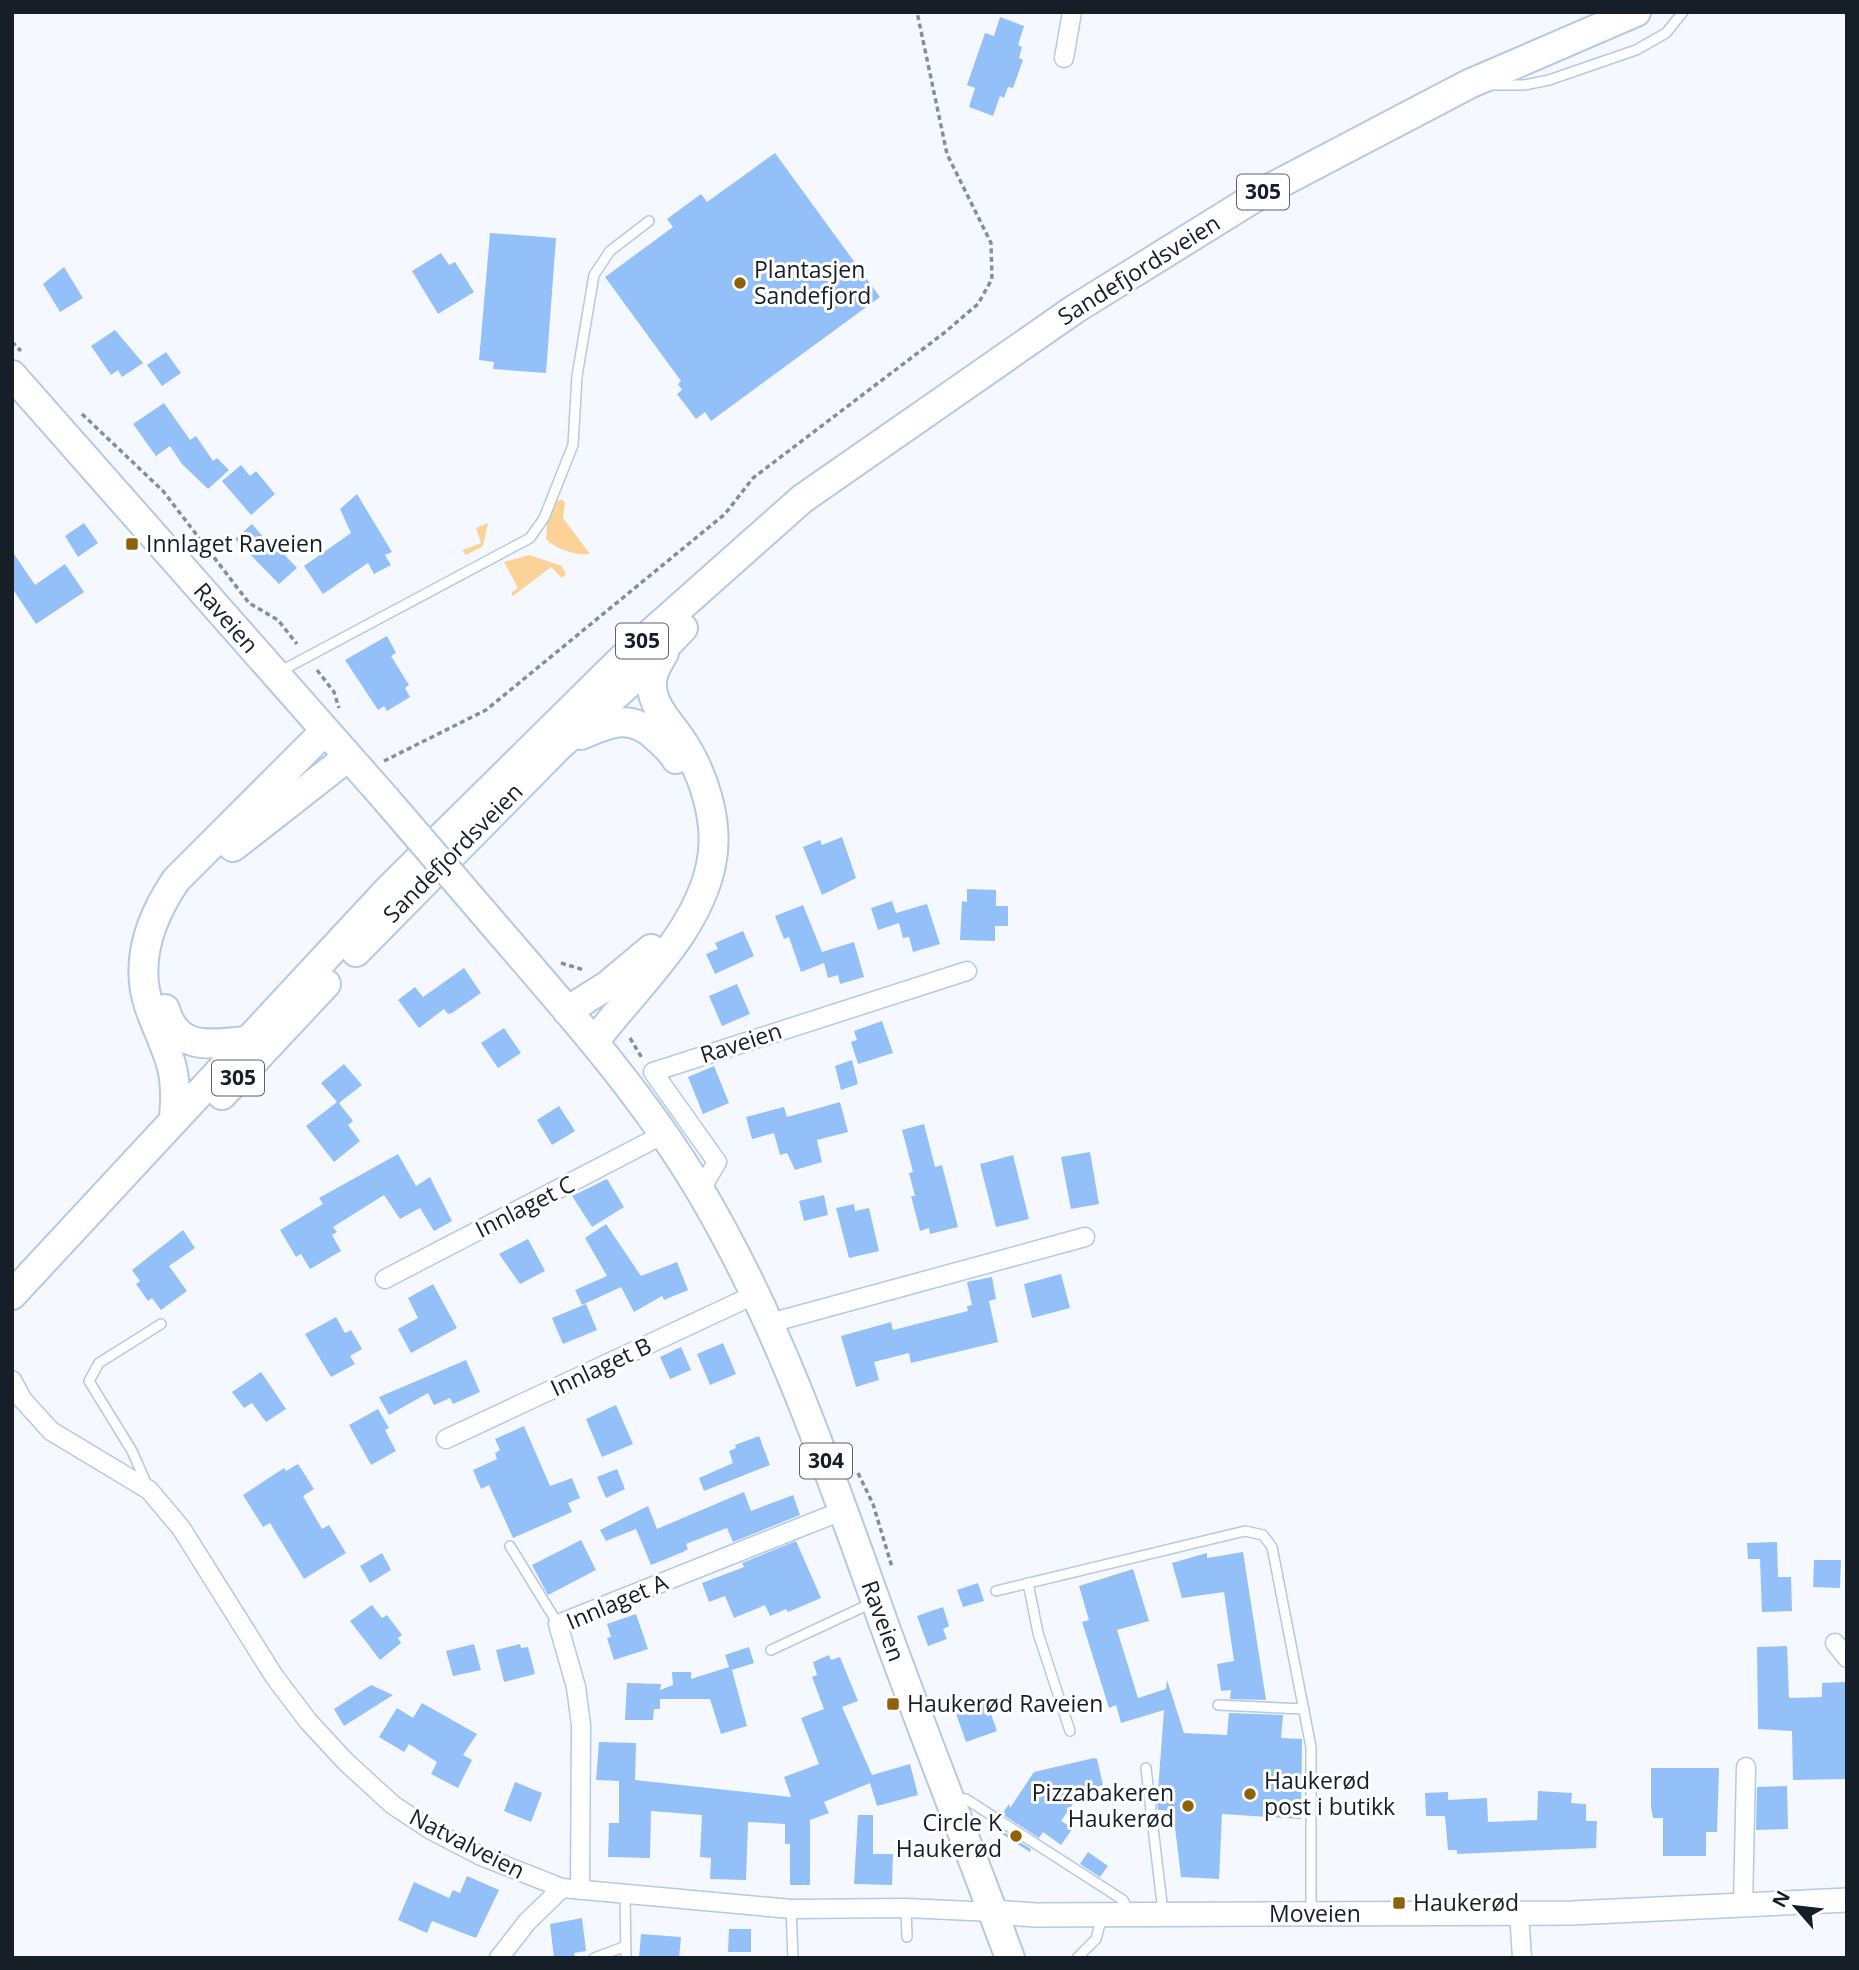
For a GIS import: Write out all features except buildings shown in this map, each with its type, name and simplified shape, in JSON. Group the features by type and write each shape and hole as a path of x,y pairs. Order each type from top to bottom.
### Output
{"main road":[{"name":"Sandefjordsveien","path":"12,1295 398,880 623,659 802,499 1075,309 1253,198 1469,84 1636,12"},
{"name":"Raveien","path":"17,363 274,674 332,721 348,757 594,1042 664,1134 700,1191 757,1294 770,1323 844,1510 947,1797 1010,1958"},
{"name":"Sandefjordsveien","path":"12,1312 371,936 559,746 638,675 674,636 919,420"},
{"name":"305","path":"594,1042 685,932 699,906 711,865 714,838 712,820 698,771 659,708 652,690 653,672 674,636"},
{"name":"305","path":"559,746 608,722 627,720 647,727 672,752 686,778 698,816 699,850 693,880 681,911 664,936 608,985 567,1011"},
{"path":"174,1118 177,1088 174,1068 148,1004 143,971 148,930 158,907 176,880 332,721"},
{"name":"305","path":"246,1041 203,1044 182,1038 168,1019 157,977 158,949 166,921 190,887 237,844 348,757"}],"street":[{"path":"1064,58 1072,12"},
{"name":"Raveien","path":"653,1072 967,971"},
{"path":"653,1072 717,1162 700,1191"},
{"name":"Innlaget C","path":"385,1279 664,1134"},
{"path":"770,1323 1085,1237"},
{"name":"Innlaget B","path":"446,1439 757,1294"},
{"name":"Natvalveien","path":"12,1380 22,1399 51,1431 149,1490 181,1528 274,1676 346,1762 393,1805 431,1830 481,1856 571,1889 791,1909 906,1908 993,1912"},
{"name":"Innlaget A","path":"571,1889 581,1725 576,1687 558,1624 844,1510"},
{"path":"1835,1643 1847,1658"},
{"path":"1743,1906 1746,1767"},
{"path":"499,1958 527,1922 571,1889"},
{"name":"Moveien","path":"993,1912 1311,1915 1519,1913 1847,1900"},
{"path":"1519,1913 1522,1958"}],"lane":[{"path":"1469,84 1524,85 1549,80 1636,50 1666,33 1684,12"},
{"path":"274,674 530,538 544,518 573,445 578,376 594,275 610,251 649,221"},
{"path":"149,1490 132,1451 89,1381 99,1363 161,1324"},
{"path":"996,1591 1245,1531 1263,1535 1272,1547 1311,1747 1311,1915"},
{"path":"510,1546 558,1624"},
{"path":"1028,1583 1038,1633 1069,1731"},
{"path":"771,1650 876,1602"},
{"path":"1218,1705 1304,1709"},
{"path":"1146,1768 1163,1914"},
{"path":"947,1797 966,1800 1100,1885 1123,1900 1129,1914"},
{"path":"625,1896 626,1958"},
{"path":"906,1908 907,1937"},
{"path":"791,1909 793,1958"},
{"path":"1077,1958 1096,1939 1102,1914"},
{"path":"594,1958 626,1946"}],"path":[{"path":"377,764 486,710 725,514 753,478 944,333 978,304 992,279 991,243 947,154 917,12"},
{"path":"12,342 17,363"},
{"path":"78,410 163,491 249,603 278,620 334,692 332,721"},
{"path":"629,1033 631,1043 653,1072"}],"shaded area":[{"path":"562,499 565,503 563,518 590,554 566,551 546,539 547,525 556,502"},
{"path":"488,523 483,546 466,555 462,550 481,543 476,528"},
{"path":"529,555 562,566 566,574 562,578 551,567 513,596 511,593 518,588 504,562"}],"place":[{"name":"Plantasjen Sandefjord","path":"740,283"},
{"name":"Innlaget Raveien","path":"132,544"},
{"name":"Haukerød Raveien","path":"893,1704"},
{"name":"Haukerød post i butikk","path":"1250,1794"},
{"name":"Pizzabakeren Haukerød","path":"1188,1806"},
{"name":"Circle K Haukerød","path":"1016,1836"},
{"name":"Haukerød","path":"1399,1903"}]}
